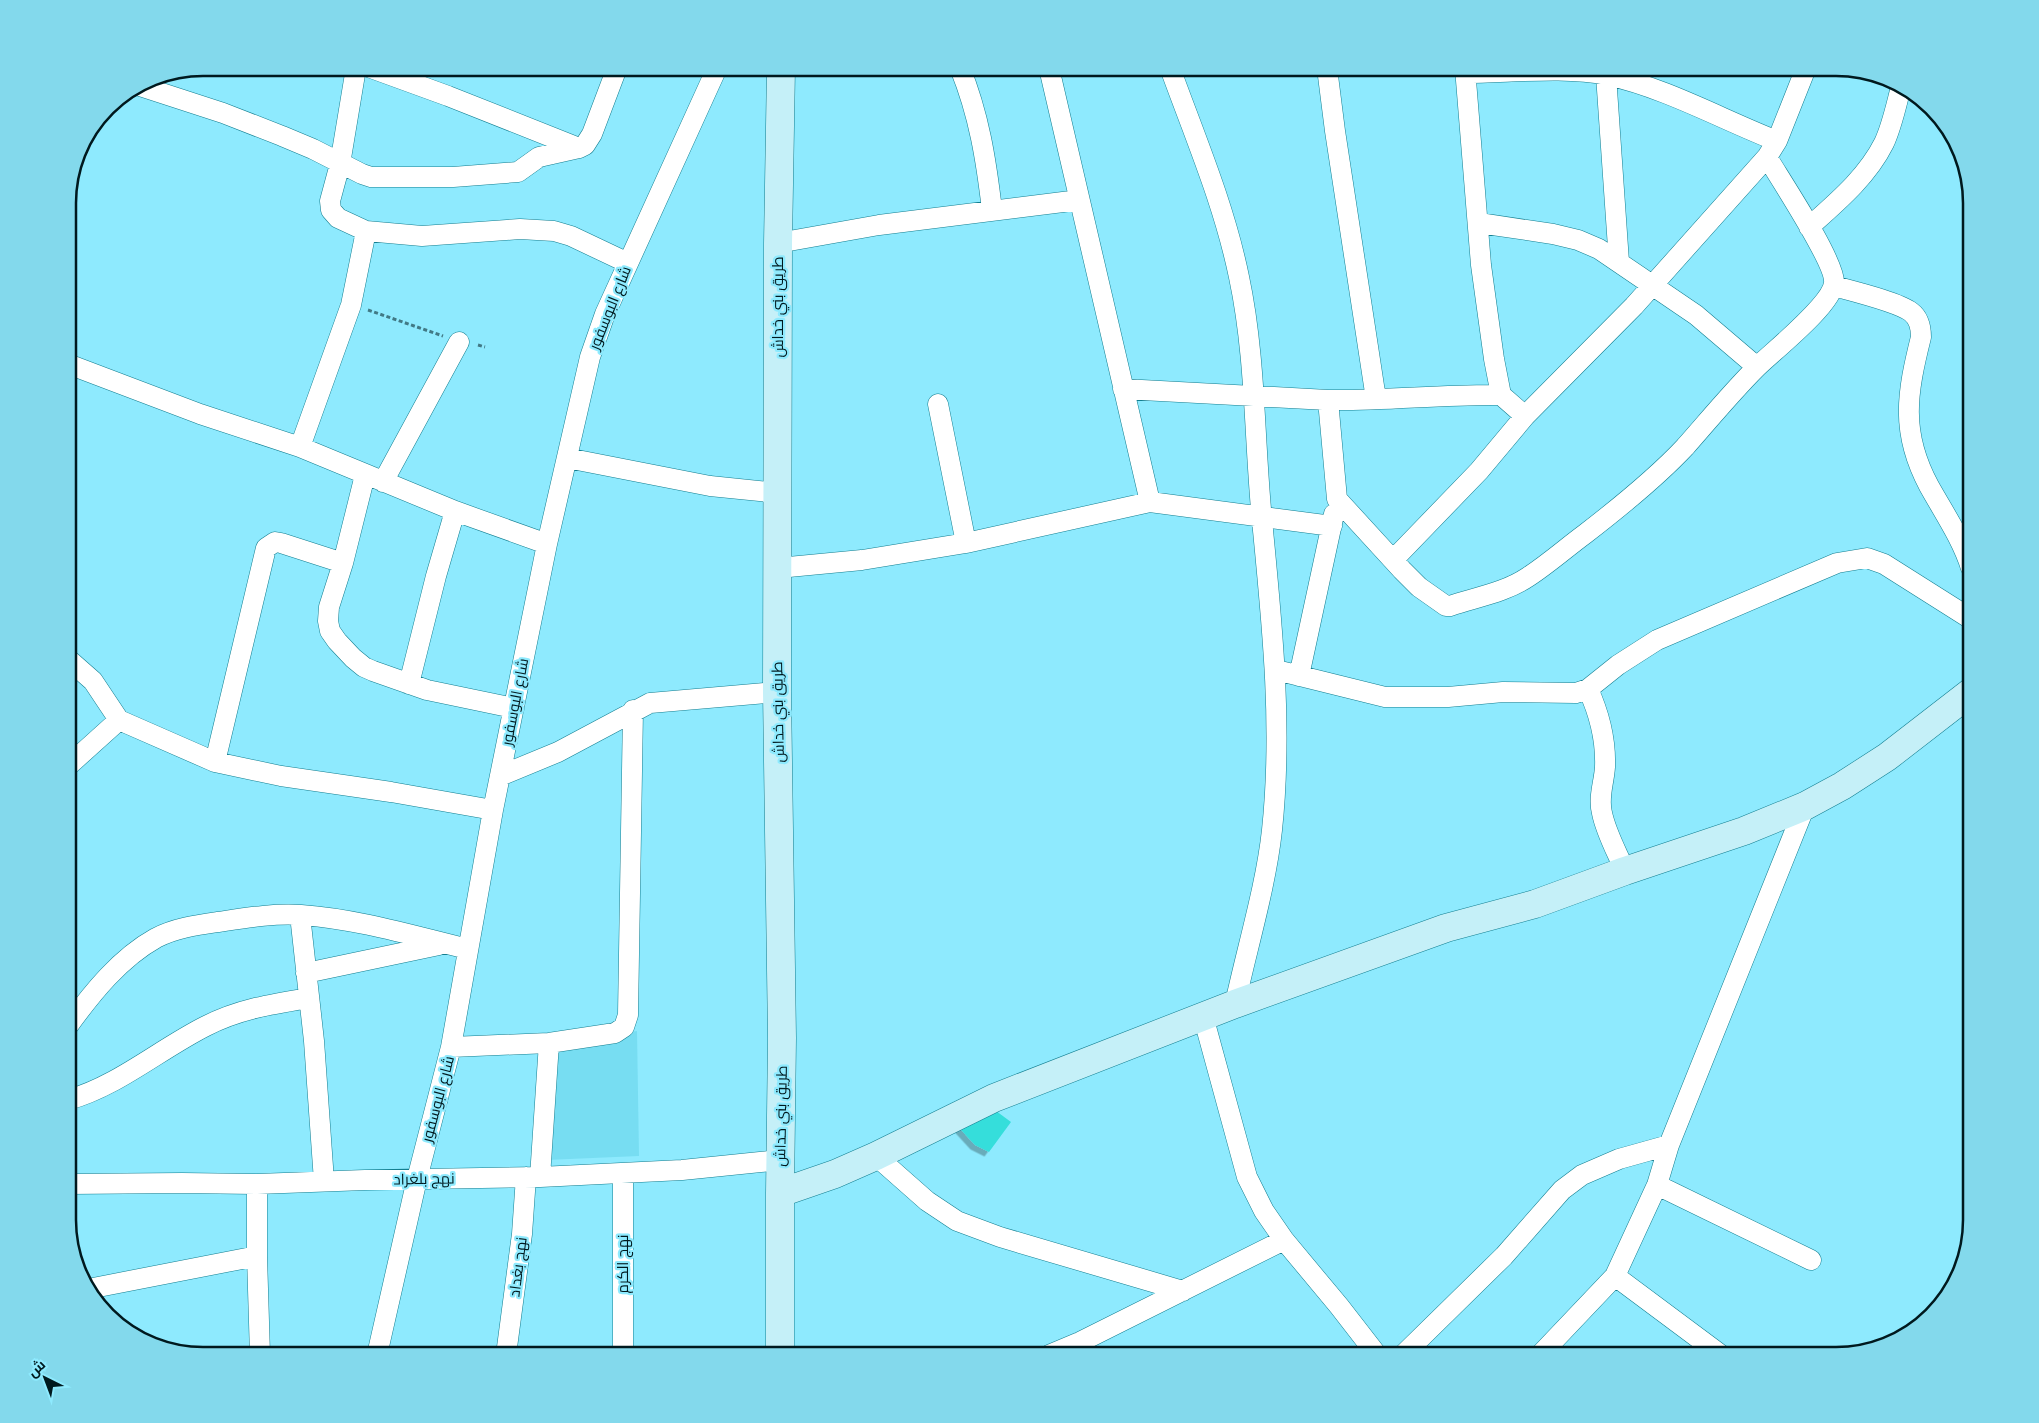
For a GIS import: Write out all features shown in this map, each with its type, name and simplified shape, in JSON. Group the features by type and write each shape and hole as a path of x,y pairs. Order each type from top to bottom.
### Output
{"street":[{"path":"1051,76 1150,502"},
{"path":"1173,76 1225,219 1240,279 1255,396 1262,515 1276,670 1275,796 1272,833 1235,1004"},
{"path":"1328,76 1376,399"},
{"path":"1466,76 1481,265 1494,359 1501,395 1525,416"},
{"path":"1606,76 1619,262"},
{"path":"1337,499 1419,587 1446,606 1481,598 1512,586 1527,578 1635,494 1684,447 1757,367 1794,336 1831,292 1834,286 1832,270 1809,227 1772,149 1654,89 1610,76"},
{"path":"1394,560 1473,476 1525,416 1653,286 1772,149 1803,76"},
{"path":"355,77 340,164 330,201 331,210 338,218 366,231 422,236 538,229 571,236 628,263"},
{"path":"395,77 579,148"},
{"path":"148,89 263,129 313,149 340,164 371,177 453,177 499,175 522,171 539,157 585,145 592,134 614,77"},
{"name":"شارع البوسفور","path":"379,1347 417,1179 451,1047 493,810 547,544 590,357 605,314 713,77"},
{"name":"طريق بني خداش","path":"780,1347 782,1038 777,692 778,244 781,77"},
{"path":"963,77 979,124 985,149 992,210"},
{"path":"1809,227 1840,200 1864,174 1884,143 1899,94"},
{"path":"778,244 880,225 1079,200"},
{"path":"1479,223 1553,234 1592,246 1619,262 1696,315 1757,367"},
{"path":"300,447 351,305 366,231"},
{"path":"1834,286 1911,312 1918,321 1921,328 1920,337 1909,389 1908,419 1911,437 1928,484 1963,547"},
{"path":"384,482 458,342"},
{"path":"77,367 200,414 300,447 365,475 547,544"},
{"path":"1123,389 1328,400 1501,395"},
{"path":"1299,676 1337,499 1328,400"},
{"path":"938,404 966,543"},
{"path":"567,458 710,486 778,494"},
{"path":"365,475 343,563 329,607 328,621 330,631 337,641 364,667 410,684 514,708"},
{"path":"778,568 862,560 966,543 1150,502 1262,515 1332,526"},
{"path":"410,684 436,576 455,510"},
{"path":"215,762 266,548 275,542 281,543 343,563"},
{"path":"1276,670 1386,697 1448,697 1503,692 1576,693 1588,689 1618,665 1657,640 1836,563 1853,559 1868,558 1884,564 1963,613"},
{"path":"77,667 93,681 119,720 215,762 281,776 392,792 493,810"},
{"path":"1588,689 1596,708 1604,745 1605,768 1600,797 1602,813 1625,870"},
{"path":"500,776 558,752 633,710 650,703 777,692"},
{"path":"780,1193 835,1174 876,1156 994,1098 1203,1016 1437,931 1535,904 1806,806 1842,786 1886,757 1963,699"},
{"path":"451,1047 549,1043 615,1033 624,1027 627,1022 633,710"},
{"path":"77,758 119,720"},
{"path":"1553,1347 1615,1276 1657,1186 1669,1146 1806,806"},
{"path":"77,1015 97,989 125,959 157,938 190,926 243,918 300,915 340,920 468,949"},
{"path":"300,915 309,998 324,1181"},
{"path":"306,973 446,943"},
{"path":"77,1097 113,1080 206,1026 241,1010 309,998"},
{"path":"1203,1016 1247,1177 1264,1211 1284,1240 1370,1347"},
{"name":"نهج بغداد","path":"507,1347 522,1234 533,1177 549,1043"},
{"path":"1412,1347 1504,1256 1562,1190 1582,1175 1619,1159 1669,1146"},
{"path":"876,1156 927,1201 957,1221 1000,1237 1183,1291"},
{"name":"نهج بلغراد","path":"77,1184 257,1184 533,1177 729,1166 780,1160"},
{"name":"نهج الكرم","path":"623,1173 623,1347"},
{"path":"257,1184 260,1347"},
{"path":"1657,1186 1810,1260"},
{"path":"1083,1347 1183,1291 1284,1240"},
{"path":"97,1288 257,1256"},
{"path":"1615,1276 1709,1347"}],"path":[{"path":"351,305 390,316 458,342 485,347"}],"shaded area":[{"path":"637,1031 639,1156 546,1160 555,1044"}],"building":[{"path":"992,1108 1011,1122 989,1152 975,1145 953,1121"}]}
